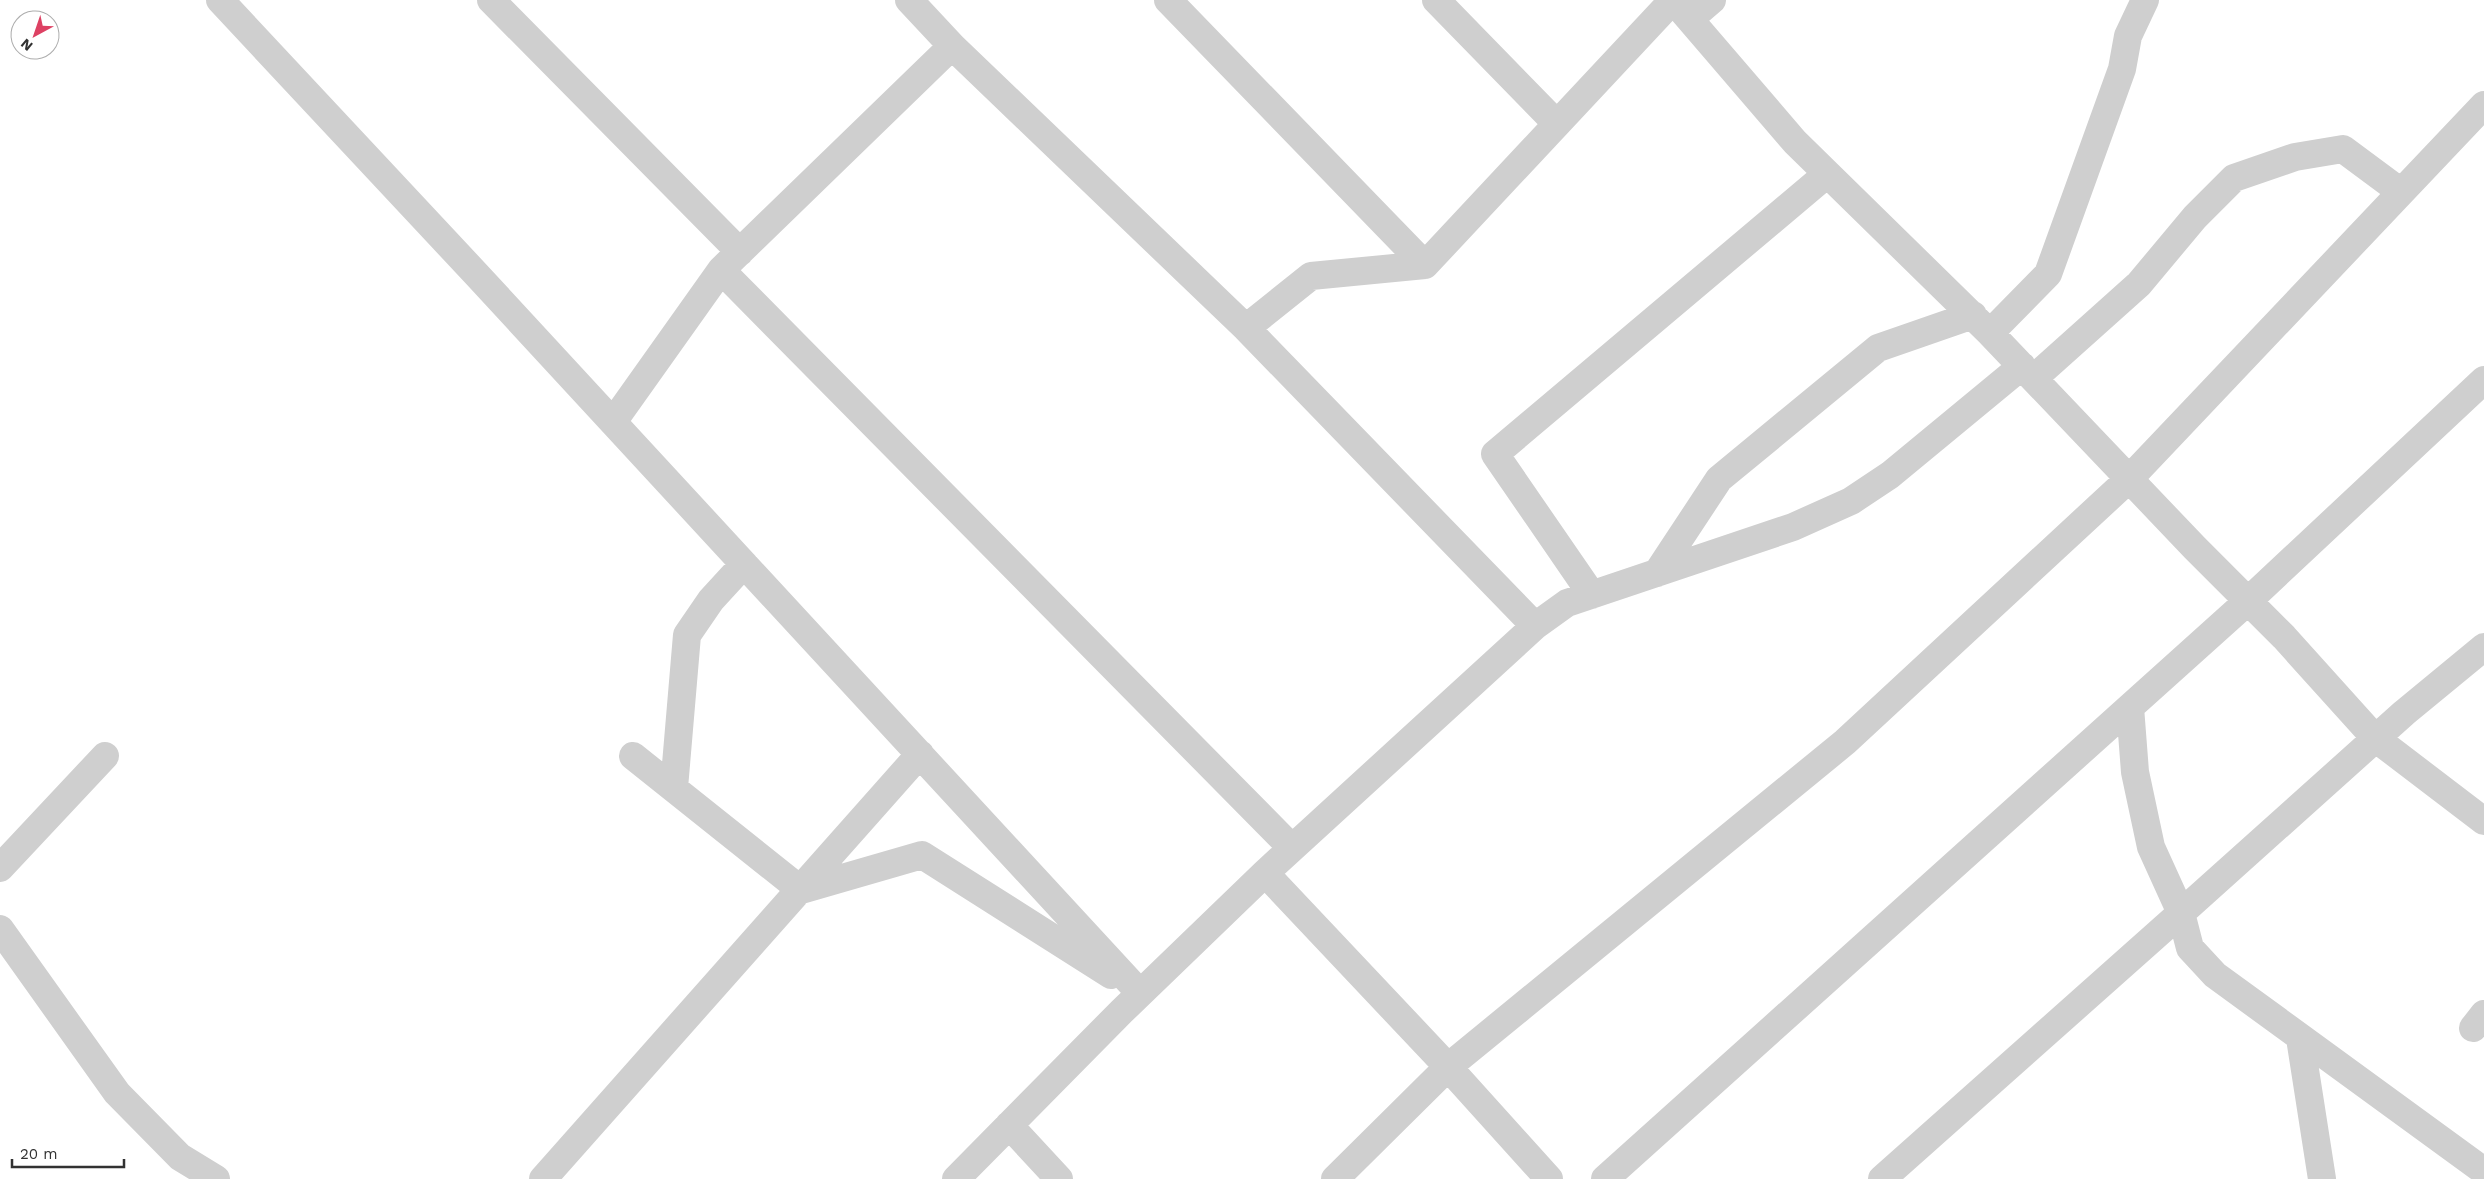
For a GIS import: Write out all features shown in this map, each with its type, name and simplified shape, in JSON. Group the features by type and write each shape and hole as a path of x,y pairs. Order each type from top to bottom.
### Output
{"street":[{"path":"220,0 1140,993"},
{"path":"491,0 730,261 1292,848"},
{"path":"909,0 952,46 1246,328 1535,626"},
{"path":"1168,0 1425,265"},
{"path":"1436,0 1557,124"},
{"path":"1246,328 1312,276 1425,265 1557,124 1679,6 1712,0"},
{"path":"1657,573 1719,479 1878,348 1981,324 2048,274 2122,70 2128,36 2145,0"},
{"path":"1679,6 1795,142 2028,372 2248,601 2375,738 2484,821"},
{"path":"613,422 730,261 952,46"},
{"path":"1336,1179 1448,1067 1845,742 2130,478 2484,105"},
{"path":"956,1179 1140,993 1265,873 1535,626 1567,603 1793,527 1851,501 1890,475 2028,372 2139,284 2195,217 2234,178 2295,157 2343,149 2401,192"},
{"path":"1592,595 1494,454 1827,174"},
{"path":"1605,1179 2248,601 2484,380"},
{"path":"674,788 688,635 711,600 744,564"},
{"path":"1882,1179 2375,738 2484,647"},
{"path":"2130,707 2135,772 2151,847 2180,913 2190,948 2216,976 2484,1171"},
{"path":"543,1179 920,754"},
{"path":"0,868 105,756"},
{"path":"633,756 801,890"},
{"path":"801,890 922,855 1140,993"},
{"path":"1265,873 1448,1067 1549,1179"},
{"path":"0,929 117,1093 180,1157 216,1179"},
{"path":"2300,1038 2322,1179"},
{"path":"1009,1125 1059,1179"}]}
